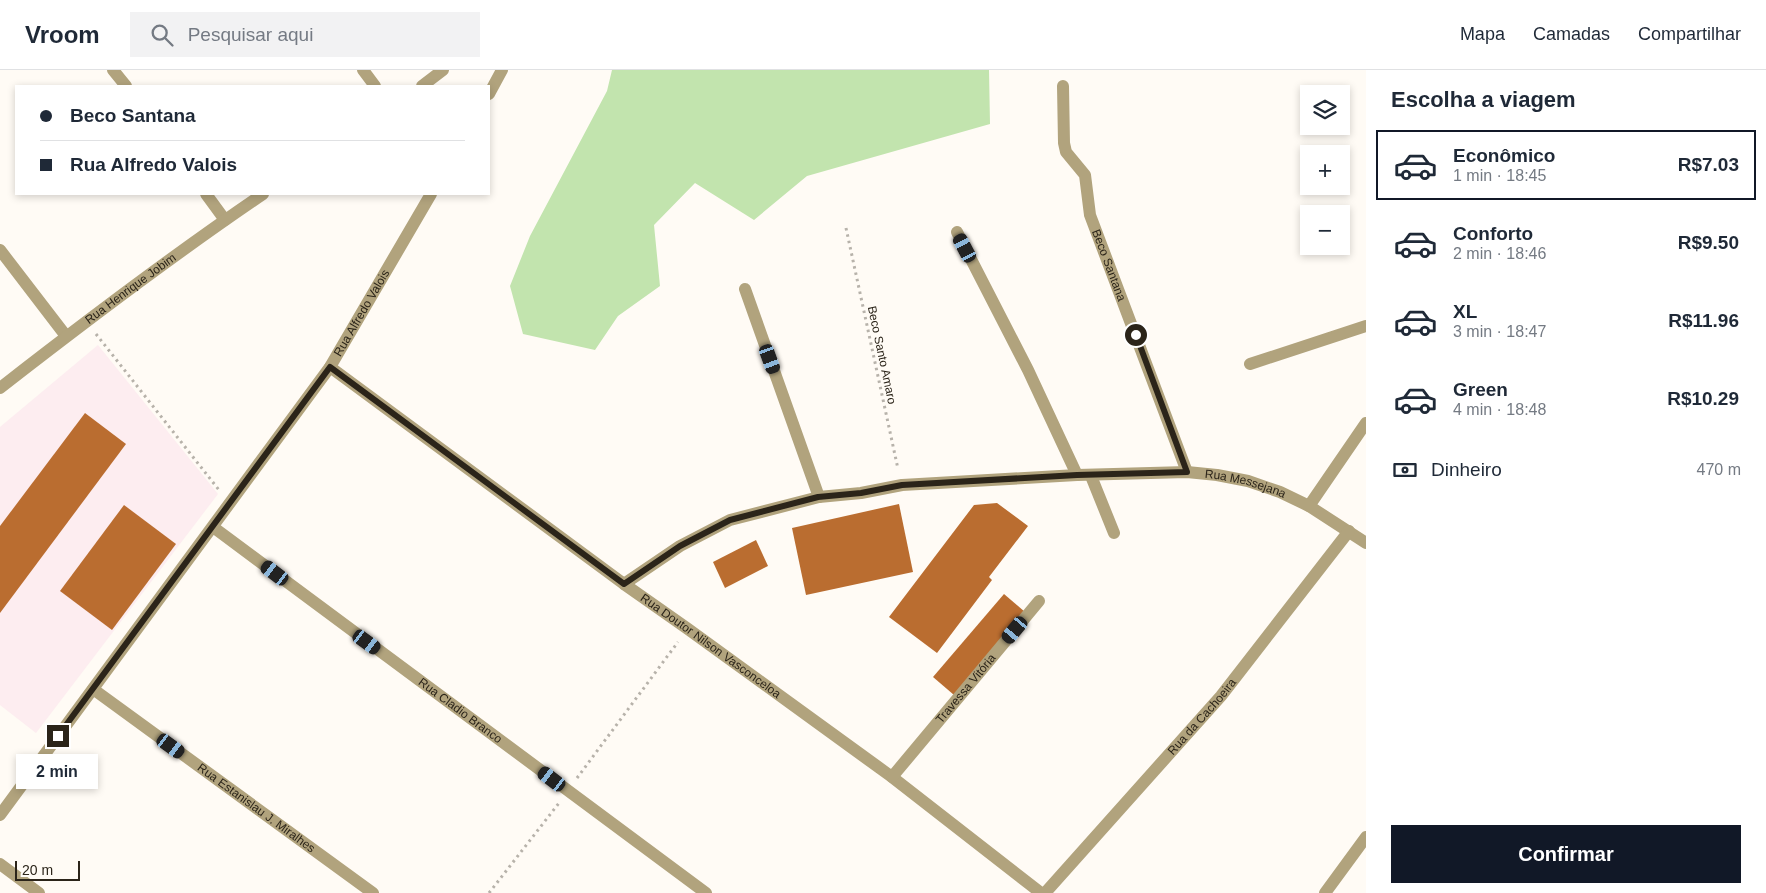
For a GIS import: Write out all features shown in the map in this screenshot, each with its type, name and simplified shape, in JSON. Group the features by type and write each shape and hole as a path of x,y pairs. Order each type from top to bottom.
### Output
{"street":[{"path":"113,70 125,85"},
{"path":"363,70 374,85"},
{"path":"428,85 443,70"},
{"path":"490,92 502,70"},
{"name":"Beco Santana","path":"1063,86 1064,143 1066,152 1085,175 1090,215 1187,472"},
{"path":"207,195 226,220"},
{"name":"Rua Henrique Jobim","path":"0,388 66,336 262,195"},
{"name":"Rua Alfredo Valois","path":"0,815 330,367 430,195"},
{"path":"957,232 1028,370 1077,475"},
{"path":"0,250 66,336"},
{"path":"745,289 818,497"},
{"path":"1250,364 1366,326"},
{"name":"Rua Doutor Nilson Vasconceloa","path":"330,367 624,584 688,628 892,777 1041,893"},
{"path":"1309,506 1366,423"},
{"name":"Rua Messejana","path":"624,584 680,546 730,520 818,497 861,493 902,485 1077,475 1187,472 1248,481 1280,492 1309,506 1366,543"},
{"path":"1091,476 1114,533"},
{"name":"Rua Cladio Branco","path":"213,527 706,893"},
{"name":"Rua da Cachoeira","path":"1045,893 1221,696 1349,532"},
{"name":"Travessa Vitória","path":"892,777 1039,600"},
{"name":"Rua Estanislau J. Miralhes","path":"93,689 373,893"},
{"path":"1325,893 1366,837"},
{"path":"0,864 39,893"}],"path":[{"name":"Beco Santo Amaro","path":"846,228 902,485"},
{"path":"86,322 230,504"},
{"path":"488,893 568,791 688,628"}],"shaded area":[{"path":"98,345 218,494 36,733 0,705 0,427"}],"green space":[{"path":"612,70 989,70 990,124 807,176 754,220 695,183 654,225 660,286 618,316 595,350 523,334 510,286 530,236 607,91"}],"building":[{"path":"85,413 126,444 0,613 0,526"},
{"path":"997,503 1028,526 989,577 992,580 937,653 889,617 974,505"},
{"path":"899,504 913,572 806,595 792,528"},
{"path":"124,505 176,544 112,630 60,591"},
{"path":"756,540 768,566 725,588 713,562"},
{"path":"1004,594 1025,612 954,695 933,677"}],"route":[{"path":"58,736 330,367 624,584 680,546 730,520 818,497 861,493 902,485 1077,475 1187,472 1136,335"}]}
